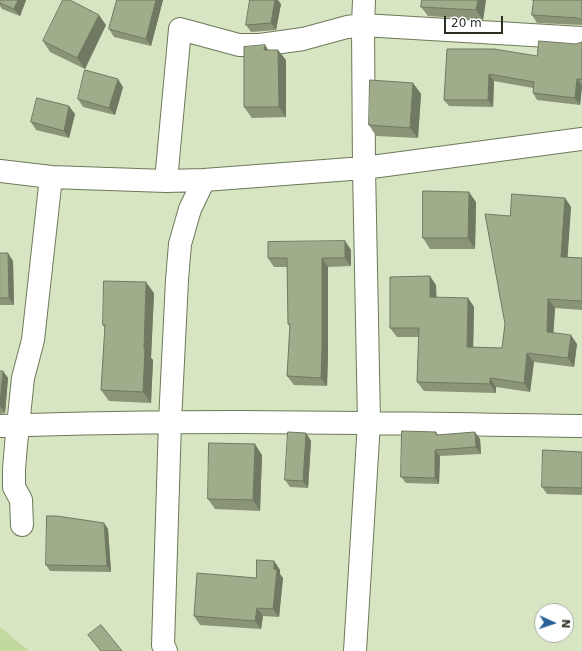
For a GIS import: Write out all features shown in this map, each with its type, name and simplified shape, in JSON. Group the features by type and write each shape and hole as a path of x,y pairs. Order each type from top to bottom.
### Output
{"street":[{"path":"355,651 369,422 364,168 364,0"},
{"path":"166,181 180,29 239,45 260,45 303,39 347,27 363,25 582,38"},
{"path":"0,171 51,177 166,181 204,180 364,168 582,139"},
{"path":"22,525 21,500 14,487 14,463 9,425 33,340 51,177"},
{"path":"166,651 163,645 176,280 180,244 190,209 204,180"},
{"path":"9,425 170,422 369,422 582,426"}],"green space":[{"path":"0,627 29,651 0,651"}],"building":[{"path":"0,0 18,0 14,9 0,3"},
{"path":"63,0 70,0 99,15 77,58 43,41"},
{"path":"117,0 156,0 146,39 109,29"},
{"path":"250,0 275,0 271,23 246,25"},
{"path":"422,0 478,0 476,10 421,7"},
{"path":"534,0 582,0 582,20 578,18 532,15"},
{"path":"539,41 576,44 582,42 582,79 577,79 575,98 533,93 534,82 489,74 488,100 444,100 447,49 494,49 537,56"},
{"path":"265,45 264,50 278,50 279,107 244,107 244,47"},
{"path":"85,70 118,79 109,108 78,99"},
{"path":"370,80 413,83 410,128 369,125"},
{"path":"37,98 69,106 64,131 31,122"},
{"path":"423,191 469,192 468,238 423,238"},
{"path":"512,194 565,198 561,257 582,258 582,301 548,299 547,332 571,335 568,358 527,353 524,383 490,378 490,384 417,382 419,328 390,328 390,277 430,276 430,297 468,298 467,347 502,348 505,324 485,214 510,216"},
{"path":"345,241 345,258 322,258 321,378 287,376 290,324 288,324 287,258 268,258 268,242"},
{"path":"0,253 8,253 9,298 0,298"},
{"path":"104,281 146,282 143,392 101,390 105,325 103,325"},
{"path":"0,371 3,371 0,404"},
{"path":"402,431 436,432 436,435 475,432 476,447 435,450 435,478 401,477"},
{"path":"288,432 306,433 303,481 285,480"},
{"path":"209,443 255,444 253,500 208,499"},
{"path":"543,450 582,452 582,488 542,487"},
{"path":"47,516 57,516 104,523 107,566 46,565"},
{"path":"257,560 274,561 274,569 277,570 273,609 257,608 255,621 194,616 197,573 256,578"},
{"path":"101,625 122,651 101,651 88,635"}]}
